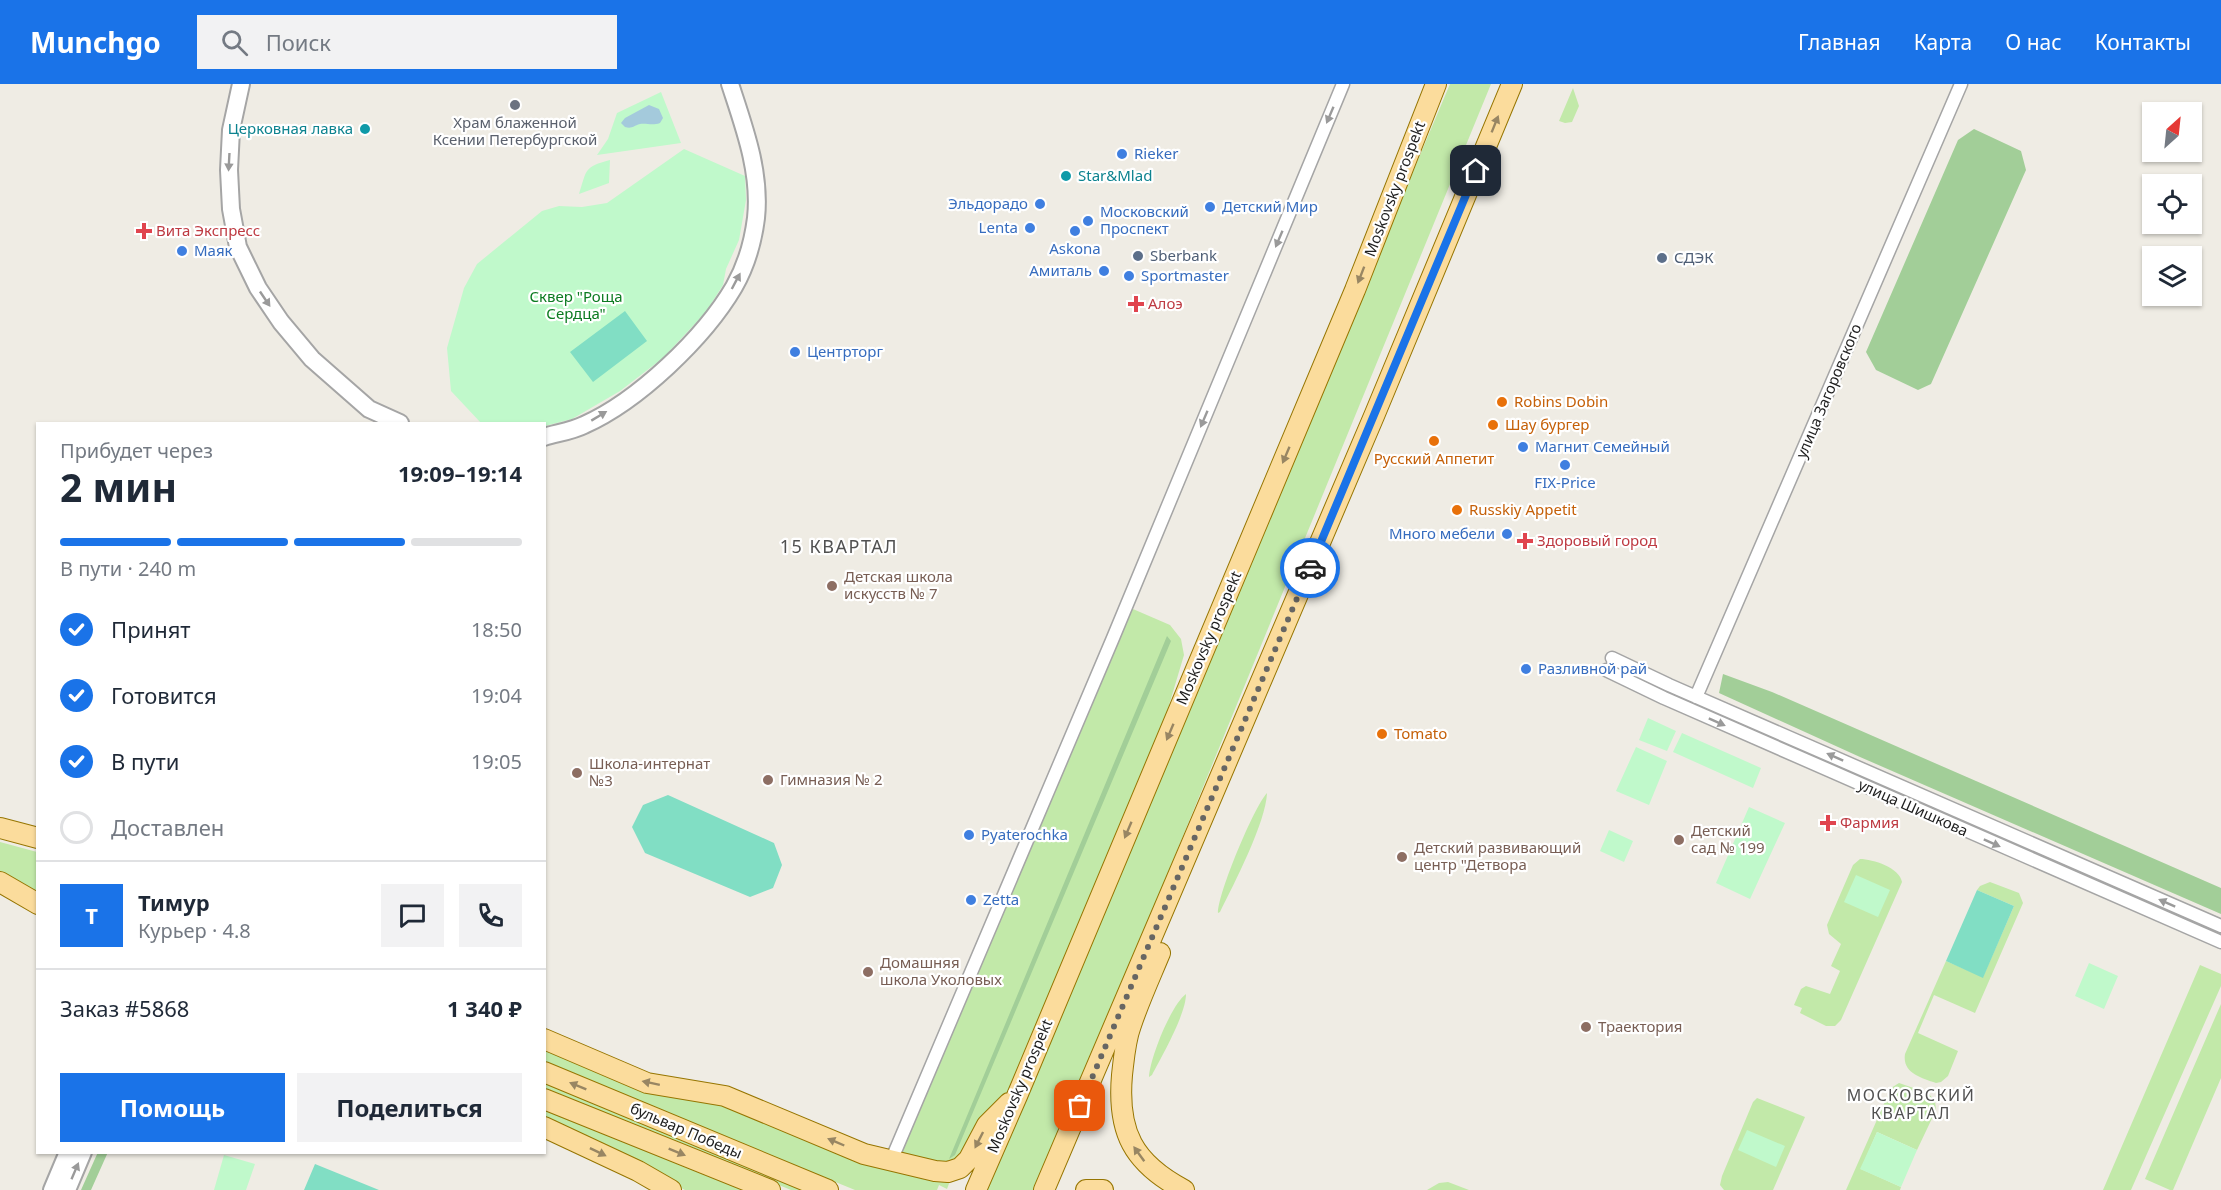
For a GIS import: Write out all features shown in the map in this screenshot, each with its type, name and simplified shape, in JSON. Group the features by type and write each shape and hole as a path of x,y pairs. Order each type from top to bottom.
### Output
{"main road":[{"name":"Moskovsky prospekt","path":"976,1190 1347,309 1436,84"},
{"path":"1044,1190 1396,366 1512,84"},
{"path":"0,828 31,836"},
{"path":"1184,1190 1153,1171 1140,1156 1123,1124 1121,1102 1125,1051 1130,1026 1171,926 1188,856"},
{"path":"2,884 36,903"},
{"path":"546,1040 647,1083 725,1096 864,1154 935,1171 948,1172 960,1168 969,1159 987,1125 1017,1096"},
{"name":"бульвар Победы","path":"546,1073 828,1190"},
{"name":"бульвар Победы","path":"546,1100 770,1190"},
{"path":"546,1129 638,1171 671,1190"},
{"path":"1086,1190 1103,1190"}],"street":[{"path":"241,84 231,130 229,170 231,209 238,247 258,288 312,359 370,416 396,422"},
{"path":"546,436 584,425 621,403 659,376 696,338 733,288 750,249 756,217 756,177 749,144 730,84"},
{"path":"891,1161 1126,606 1343,84"},
{"name":"улица Загоровского","path":"1696,697 1961,84"},
{"name":"улица Шишкова","path":"1612,658 1696,697 2221,926"},
{"name":"улица Шишкова","path":"1606,670 1685,708 2221,942"},
{"path":"0,818 31,836"},
{"path":"52,1190 67,1154"},
{"path":"67,1190 82,1154"}],"green space":[{"path":"1450,84 1491,84 1038,1190 983,1190"},
{"path":"1573,88 1579,106 1572,122 1565,123 1559,121"},
{"path":"661,92 681,143 597,155 608,139 617,113"},
{"path":"1974,129 2021,151 2026,170 1931,384 1918,390 1876,370 1866,352 1958,140"},
{"name":"Сквер \"Роща Сердца\"","path":"684,149 745,176 746,200 739,240 726,269 723,285 706,312 663,358 620,391 572,419 546,426 546,422 480,422 451,391 447,348 464,288 477,264 542,211 559,206 582,207 607,203"},
{"path":"610,160 609,183 579,194 588,170"},
{"path":"625,311 647,341 593,382 570,352"},
{"path":"1126,606 1170,625 1181,639 1184,655 1161,732 1017,1096 960,1168 891,1161"},
{"path":"1167,636 1171,641 955,1155 949,1159"},
{"path":"1723,674 1772,692 2221,888 2221,914 1719,693"},
{"path":"1648,718 1676,731 1667,751 1639,740"},
{"path":"1682,733 1761,768 1753,788 1673,752"},
{"path":"1636,747 1667,761 1649,805 1616,791"},
{"path":"1267,793 1255,836 1233,886 1218,913 1224,888 1238,851"},
{"path":"668,795 774,843 782,865 773,888 750,897 645,853 632,827 643,805"},
{"path":"1749,807 1785,823 1750,899 1716,883"},
{"path":"1609,830 1633,841 1624,862 1600,851"},
{"path":"0,842 36,852 36,894 0,874"},
{"path":"1860,859 1891,869 1896,872 1902,882 1841,1020 1835,1026 1826,1026 1800,1013 1802,1008 1794,1005 1801,989 1806,986 1830,994 1840,971 1831,966 1841,944 1829,934 1827,925 1853,865"},
{"path":"1856,875 1890,890 1878,917 1844,902"},
{"path":"1990,882 2019,893 2023,903 1975,1013 1934,995 1918,1033 1958,1051 1948,1076 1936,1083 1914,1074 1906,1066 1905,1054 1946,961 1983,977 2014,906 1977,890 1980,886"},
{"path":"1977,890 2014,906 1983,978 1946,961"},
{"path":"2089,963 2118,976 2104,1009 2075,996"},
{"path":"2200,965 2221,974 2221,986 2131,1190 2103,1190"},
{"path":"1186,994 1178,1023 1149,1077 1162,1032 1174,1009"},
{"path":"2221,1004 2221,1078 2173,1190 2170,1190 2145,1179"},
{"path":"546,1050 711,1101 950,1181 947,1189 939,1185 937,1190 855,1190 546,1063"},
{"path":"546,1080 811,1190 791,1190 546,1088"},
{"path":"1899,1083 1928,1093 1935,1101 1936,1110 1917,1150 1877,1132 1861,1169 1901,1187 1900,1190 1846,1190 1891,1088"},
{"path":"1757,1098 1805,1117 1773,1190 1724,1190 1720,1185 1722,1176 1753,1102"},
{"path":"546,1111 742,1190 685,1190 604,1146 546,1121"},
{"path":"1747,1130 1785,1146 1776,1167 1738,1150"},
{"path":"1877,1132 1917,1150 1901,1187 1860,1169"},
{"path":"97,1154 107,1154 91,1190 81,1190"},
{"path":"224,1155 255,1164 246,1190 214,1190"},
{"path":"315,1164 379,1190 304,1190"},
{"path":"1448,1182 1469,1190 1427,1190 1439,1183"}],"water":[{"path":"649,105 659,109 663,118 660,123 640,124 629,128 621,123 625,118"}],"way so far":[{"path":"1080,1106 1310,568"}],"place":[{"name":"Храм блаженной Ксении Петербургской","path":"515,105"},
{"name":"Церковная лавка","path":"365,129"},
{"name":"Rieker","path":"1122,154"},
{"name":"Star&Mlad","path":"1066,176"},
{"name":"Эльдорадо","path":"1040,204"},
{"name":"Детский Мир","path":"1210,207"},
{"name":"Московский Проспект","path":"1088,221"},
{"name":"Lenta","path":"1030,228"},
{"name":"Вита Экспресс","path":"144,231"},
{"name":"Askona","path":"1075,231"},
{"name":"Маяк","path":"182,251"},
{"name":"Sberbank","path":"1138,256"},
{"name":"СДЭК","path":"1662,258"},
{"name":"Амиталь","path":"1104,271"},
{"name":"Sportmaster","path":"1129,276"},
{"name":"Алоэ","path":"1136,304"},
{"name":"Центрторг","path":"795,352"},
{"name":"Robins Dobin","path":"1502,402"},
{"name":"Шау бургер","path":"1493,425"},
{"name":"Русский Аппетит","path":"1434,441"},
{"name":"Магнит Семейный","path":"1523,447"},
{"name":"FIX-Price","path":"1565,465"},
{"name":"Russkiy Appetit","path":"1457,510"},
{"name":"Много мебели","path":"1507,534"},
{"name":"Здоровый город","path":"1525,541"},
{"name":"Детская школа искусств № 7","path":"832,586"},
{"name":"Разливной рай","path":"1526,669"},
{"name":"Tomato","path":"1382,734"},
{"name":"Школа-интернат №3","path":"577,773"},
{"name":"Гимназия № 2","path":"768,780"},
{"name":"Фармия","path":"1828,823"},
{"name":"Pyaterochka","path":"969,835"},
{"name":"Детский сад № 199","path":"1679,840"},
{"name":"Детский развивающий центр \"Детвора","path":"1402,857"},
{"name":"Zetta","path":"971,900"},
{"name":"Домашняя школа Уколовых","path":"868,972"},
{"name":"Траектория","path":"1586,1027"}],"district":[{"name":"15 КВАРТАЛ","path":"839,547"},
{"name":"МОСКОВСКИЙ КВАРТАЛ","path":"1911,1104"}],"route":[{"path":"1310,568 1476,171"}]}
